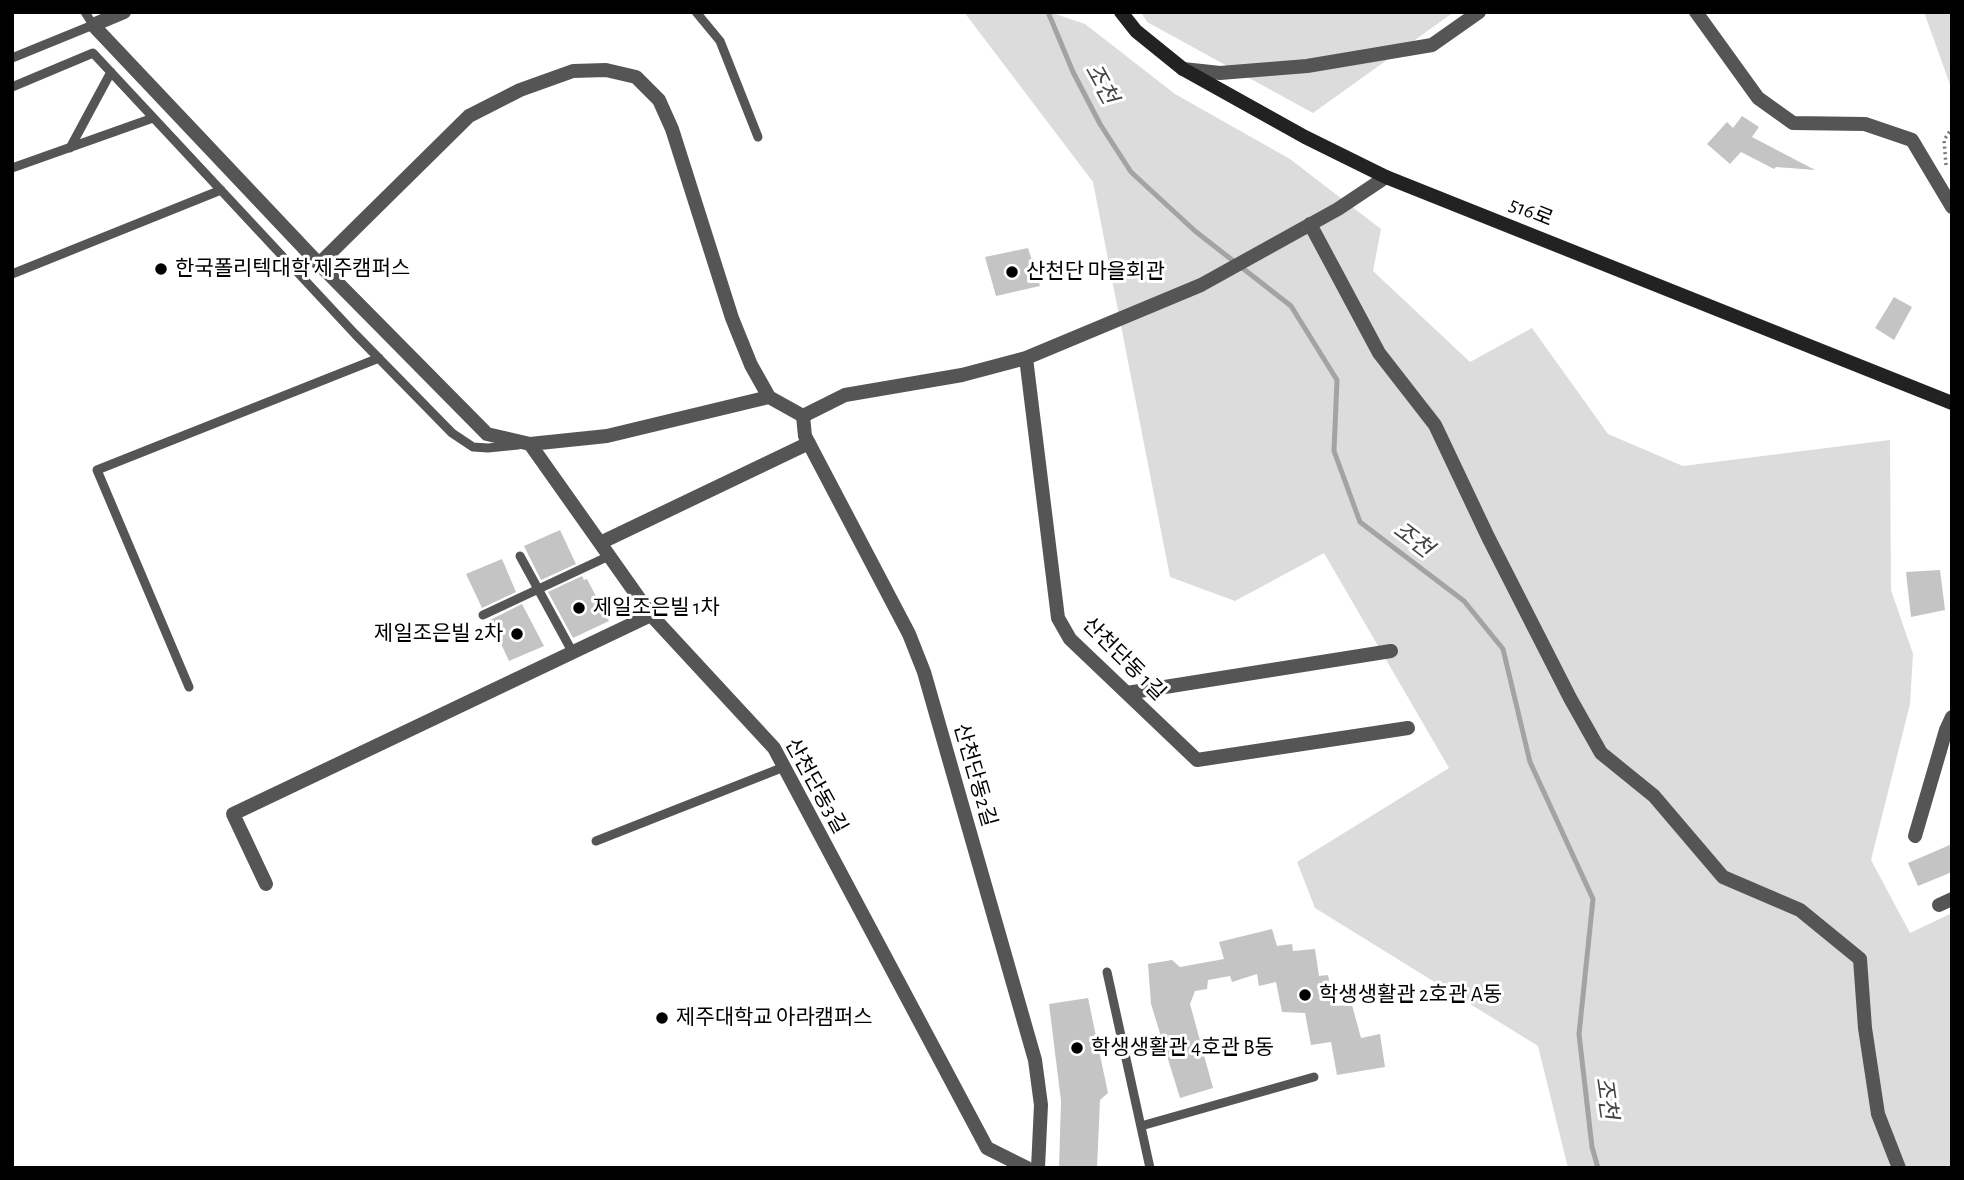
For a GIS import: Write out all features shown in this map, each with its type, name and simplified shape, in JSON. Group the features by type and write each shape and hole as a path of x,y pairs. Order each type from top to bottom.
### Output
{"main road":[{"name":"516로","path":"1121,12 1136,31 1183,69 1305,137 1386,177 1952,403"}],"street":[{"path":"124,12 93,25 319,264 487,434 530,444 607,436 769,397"},
{"path":"1183,69 1220,73 1307,66 1432,45 1479,12"},
{"path":"1696,12 1758,98 1793,123 1865,124 1912,140 1952,207"},
{"path":"319,264 469,116 520,90 573,71 606,70 636,78 659,100 672,129 732,318 751,365 769,397 803,416 845,395 961,375 1026,358 1200,285 1310,224 1386,177"},
{"path":"1310,224 1380,353 1435,425 1488,537 1601,753 1654,796 1723,877 1800,909 1860,959 1865,1028 1878,1114 1899,1168"},
{"name":"산천단동 1길","path":"1026,358 1058,618 1070,639 1197,760 1408,728"},
{"name":"산천단동2길","path":"803,416 805,436 909,634 924,672 1035,1060 1041,1105 1038,1168"},
{"path":"600,543 809,443"},
{"name":"산천단동3길","path":"530,444 651,615 774,748 987,1148 1027,1168"},
{"path":"266,884 233,814 651,615"},
{"path":"1127,693 1391,651"},
{"path":"1916,836 1952,717"}],"lane":[{"path":"12,58 93,25 85,12"},
{"path":"696,12 720,41 758,137"},
{"path":"12,86 93,54 452,433 473,447 530,444"},
{"path":"70,148 111,72"},
{"path":"13,165 153,118"},
{"path":"12,274 221,190"},
{"path":"189,687 97,470 379,358"},
{"path":"520,556 573,653"},
{"path":"483,615 609,556"},
{"path":"596,841 784,767"},
{"path":"1107,972 1150,1168"},
{"path":"1141,1126 1314,1077"}],"shaded area":[{"path":"964,12 1050,12 1085,24 1175,94 1290,159 1381,229 1373,271 1470,362 1532,328 1608,434 1683,466 1890,440 1891,590 1913,654 1910,704 1871,860 1910,933 1952,913 1952,1168 1568,1168 1538,1046 1315,908 1297,862 1449,768 1324,553 1235,601 1170,577 1093,182"},
{"path":"1141,12 1454,12 1313,113 1147,22"},
{"path":"1924,12 1952,12 1952,90"}],"building":[{"path":"1742,116 1759,127 1752,137 1815,170 1774,169 1741,152 1730,164 1707,144 1727,122 1733,128"},
{"name":"산천단 마을회관","path":"1028,248 1040,286 996,296 985,257"},
{"path":"1894,297 1912,307 1894,340 1875,328"},
{"path":"560,530 576,564 541,580 524,546"},
{"path":"502,559 516,592 482,608 466,574"},
{"path":"1940,570 1945,610 1911,617 1906,572"},
{"name":"제일조은빌 1차","path":"582,576 584,580 587,579 609,621 573,638 548,592"},
{"name":"제일조은빌 2차","path":"522,604 544,646 509,661 490,620"},
{"path":"1952,844 1952,872 1918,886 1908,863"},
{"path":"1272,929 1277,946 1292,944 1293,951 1315,949 1319,976 1328,975 1334,1006 1352,1005 1361,1038 1380,1034 1385,1067 1337,1075 1331,1042 1311,1045 1305,1013 1282,1012 1276,982 1259,986 1257,974 1232,982 1230,976 1208,980 1207,989 1195,991 1190,1004 1213,1088 1180,1098 1151,1004 1148,964 1172,960 1180,967 1224,959 1219,942"},
{"name":"학생생활관 4호관 B동","path":"1088,998 1108,1093 1100,1100 1097,1168 1059,1168 1061,1101 1049,1004"}],"waterway":[{"name":"조천","path":"1048,12 1073,72 1100,124 1131,172 1195,231 1291,306 1337,380 1334,451 1360,522 1464,601 1503,649 1530,762 1593,899 1579,1034 1592,1147 1598,1168"}],"place":[{"name":"한국폴리텍대학 제주캠퍼스","path":"161,269"},
{"name":"산천단 마을회관","path":"1012,272"},
{"name":"제일조은빌 1차","path":"579,608"},
{"name":"제일조은빌 2차","path":"517,634"},
{"name":"학생생활관 2호관 A동","path":"1305,995"},
{"name":"제주대학교 아라캠퍼스","path":"662,1018"},
{"name":"학생생활관 4호관 B동","path":"1077,1048"}]}
